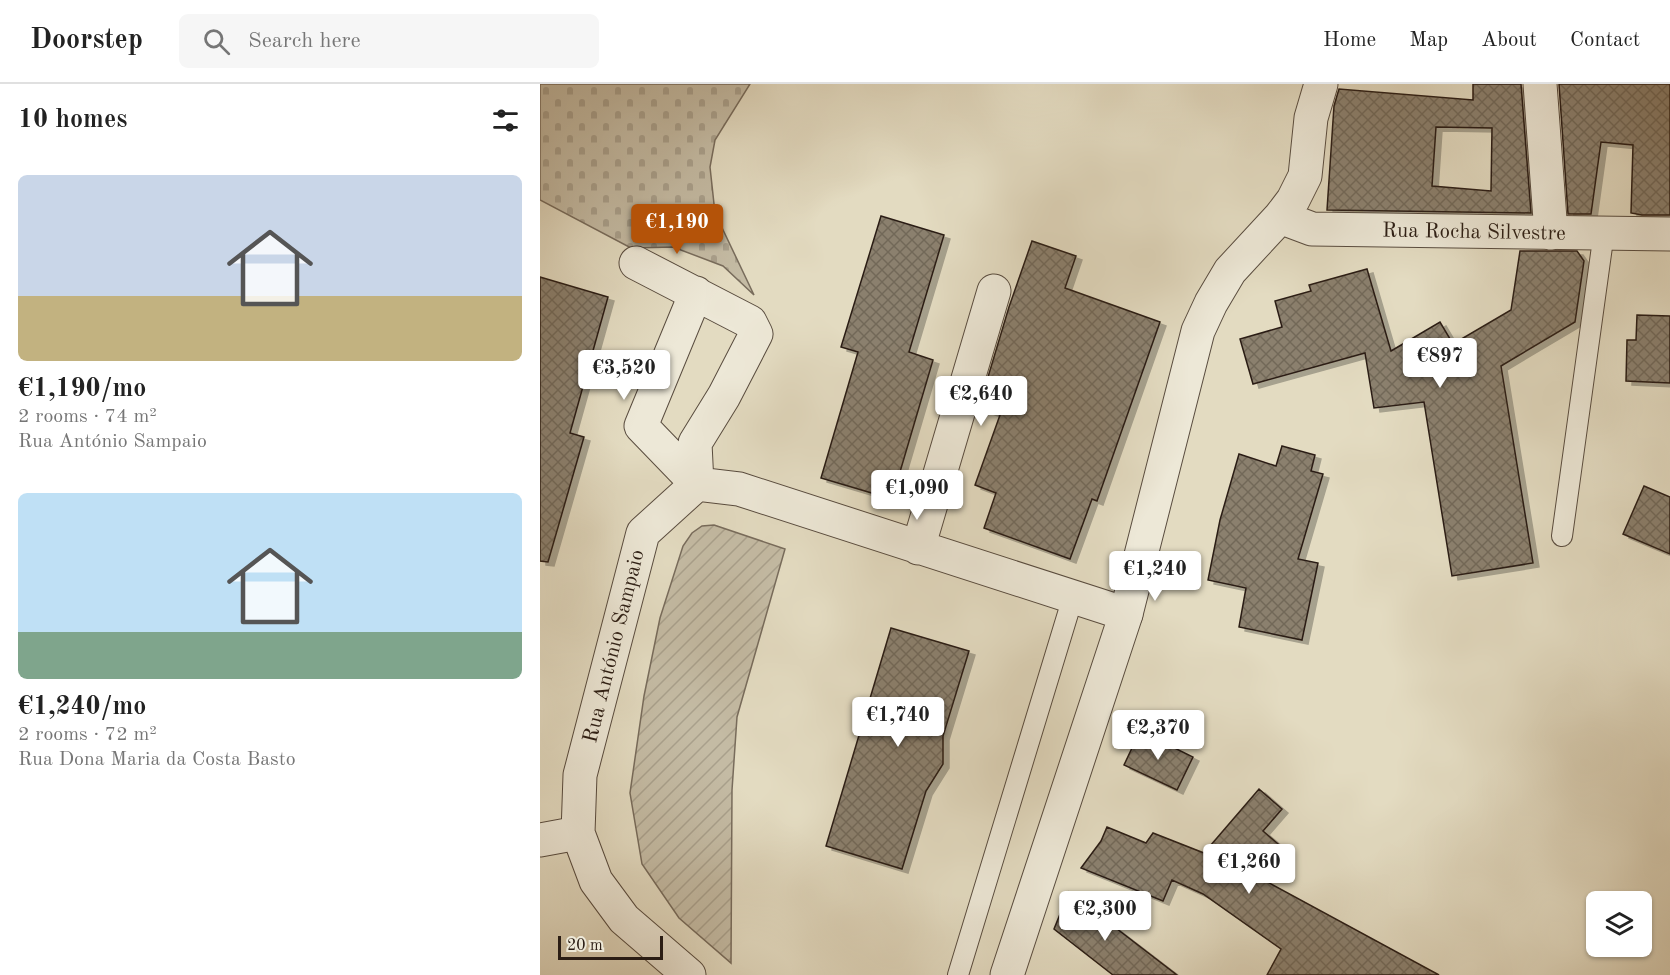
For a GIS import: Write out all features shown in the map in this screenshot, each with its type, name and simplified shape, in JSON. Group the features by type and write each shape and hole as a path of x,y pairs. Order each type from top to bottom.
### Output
{"street":[{"path":"1303,84 1311,118"},
{"path":"1007,975 1126,614 1198,331 1230,271 1280,217 1293,200 1305,177 1311,118 1321,84"},
{"path":"1540,84 1551,232"},
{"name":"Rua Rocha Silvestre","path":"1280,217 1312,229 1670,234"},
{"path":"636,263 750,322 756,334 724,396 695,443 697,484"},
{"path":"918,548 994,291"},
{"path":"696,293 641,426 697,484 739,489 1126,614"},
{"name":"Rua António Sampaio","path":"578,832 580,775 643,533 697,484"},
{"path":"540,840 578,832 596,881 624,919 689,975"}],"lane":[{"path":"1562,536 1604,232"},
{"path":"958,975 1072,597"}],"green space":[{"path":"540,84 750,84 715,140 710,167 715,213 754,295 723,266 673,247 631,248 540,200"},
{"path":"714,525 785,549 737,717 732,790 731,963 679,918 642,864 630,793 644,696 660,618 683,546 692,533 702,526"}],"building":[{"path":"1473,84 1521,84 1531,213 1327,210 1334,106 1339,89 1473,100","holes":["1436,127 1492,128 1491,191 1432,186"]},
{"path":"1559,84 1670,84 1670,215 1631,213 1633,145 1601,142 1591,214 1568,214"},
{"path":"881,216 944,235 909,352 933,360 892,499 821,478 858,352 841,347"},
{"path":"1032,241 1076,256 1065,288 1160,322 1097,501 1092,499 1070,559 984,528 996,493 975,485 1000,415 979,407 1009,307"},
{"path":"1520,251 1577,251 1584,261 1575,322 1501,366 1533,563 1452,576 1424,402 1374,408 1365,353 1253,384 1240,339 1282,327 1275,301 1311,291 1309,285 1367,269 1391,351 1440,322 1453,344 1511,310"},
{"path":"540,277 608,297 570,433 584,437 548,562 540,561"},
{"path":"1637,315 1670,316 1670,383 1626,381 1627,340 1636,340"},
{"path":"1282,446 1315,455 1311,471 1323,474 1298,559 1318,563 1302,640 1239,627 1246,588 1208,580 1220,520 1239,454 1276,466"},
{"path":"1644,486 1670,497 1670,554 1623,534"},
{"path":"891,628 969,651 943,736 943,764 926,791 902,869 826,846"},
{"path":"1140,731 1193,757 1177,790 1124,765"},
{"path":"1259,789 1282,809 1263,831 1284,849 1260,878 1439,975 1267,975 1281,949 1203,894 1172,880 1163,901 1081,868 1101,841 1107,827 1146,843 1153,833 1204,853"},
{"path":"1069,892 1177,975 1113,975 1054,929"}]}
